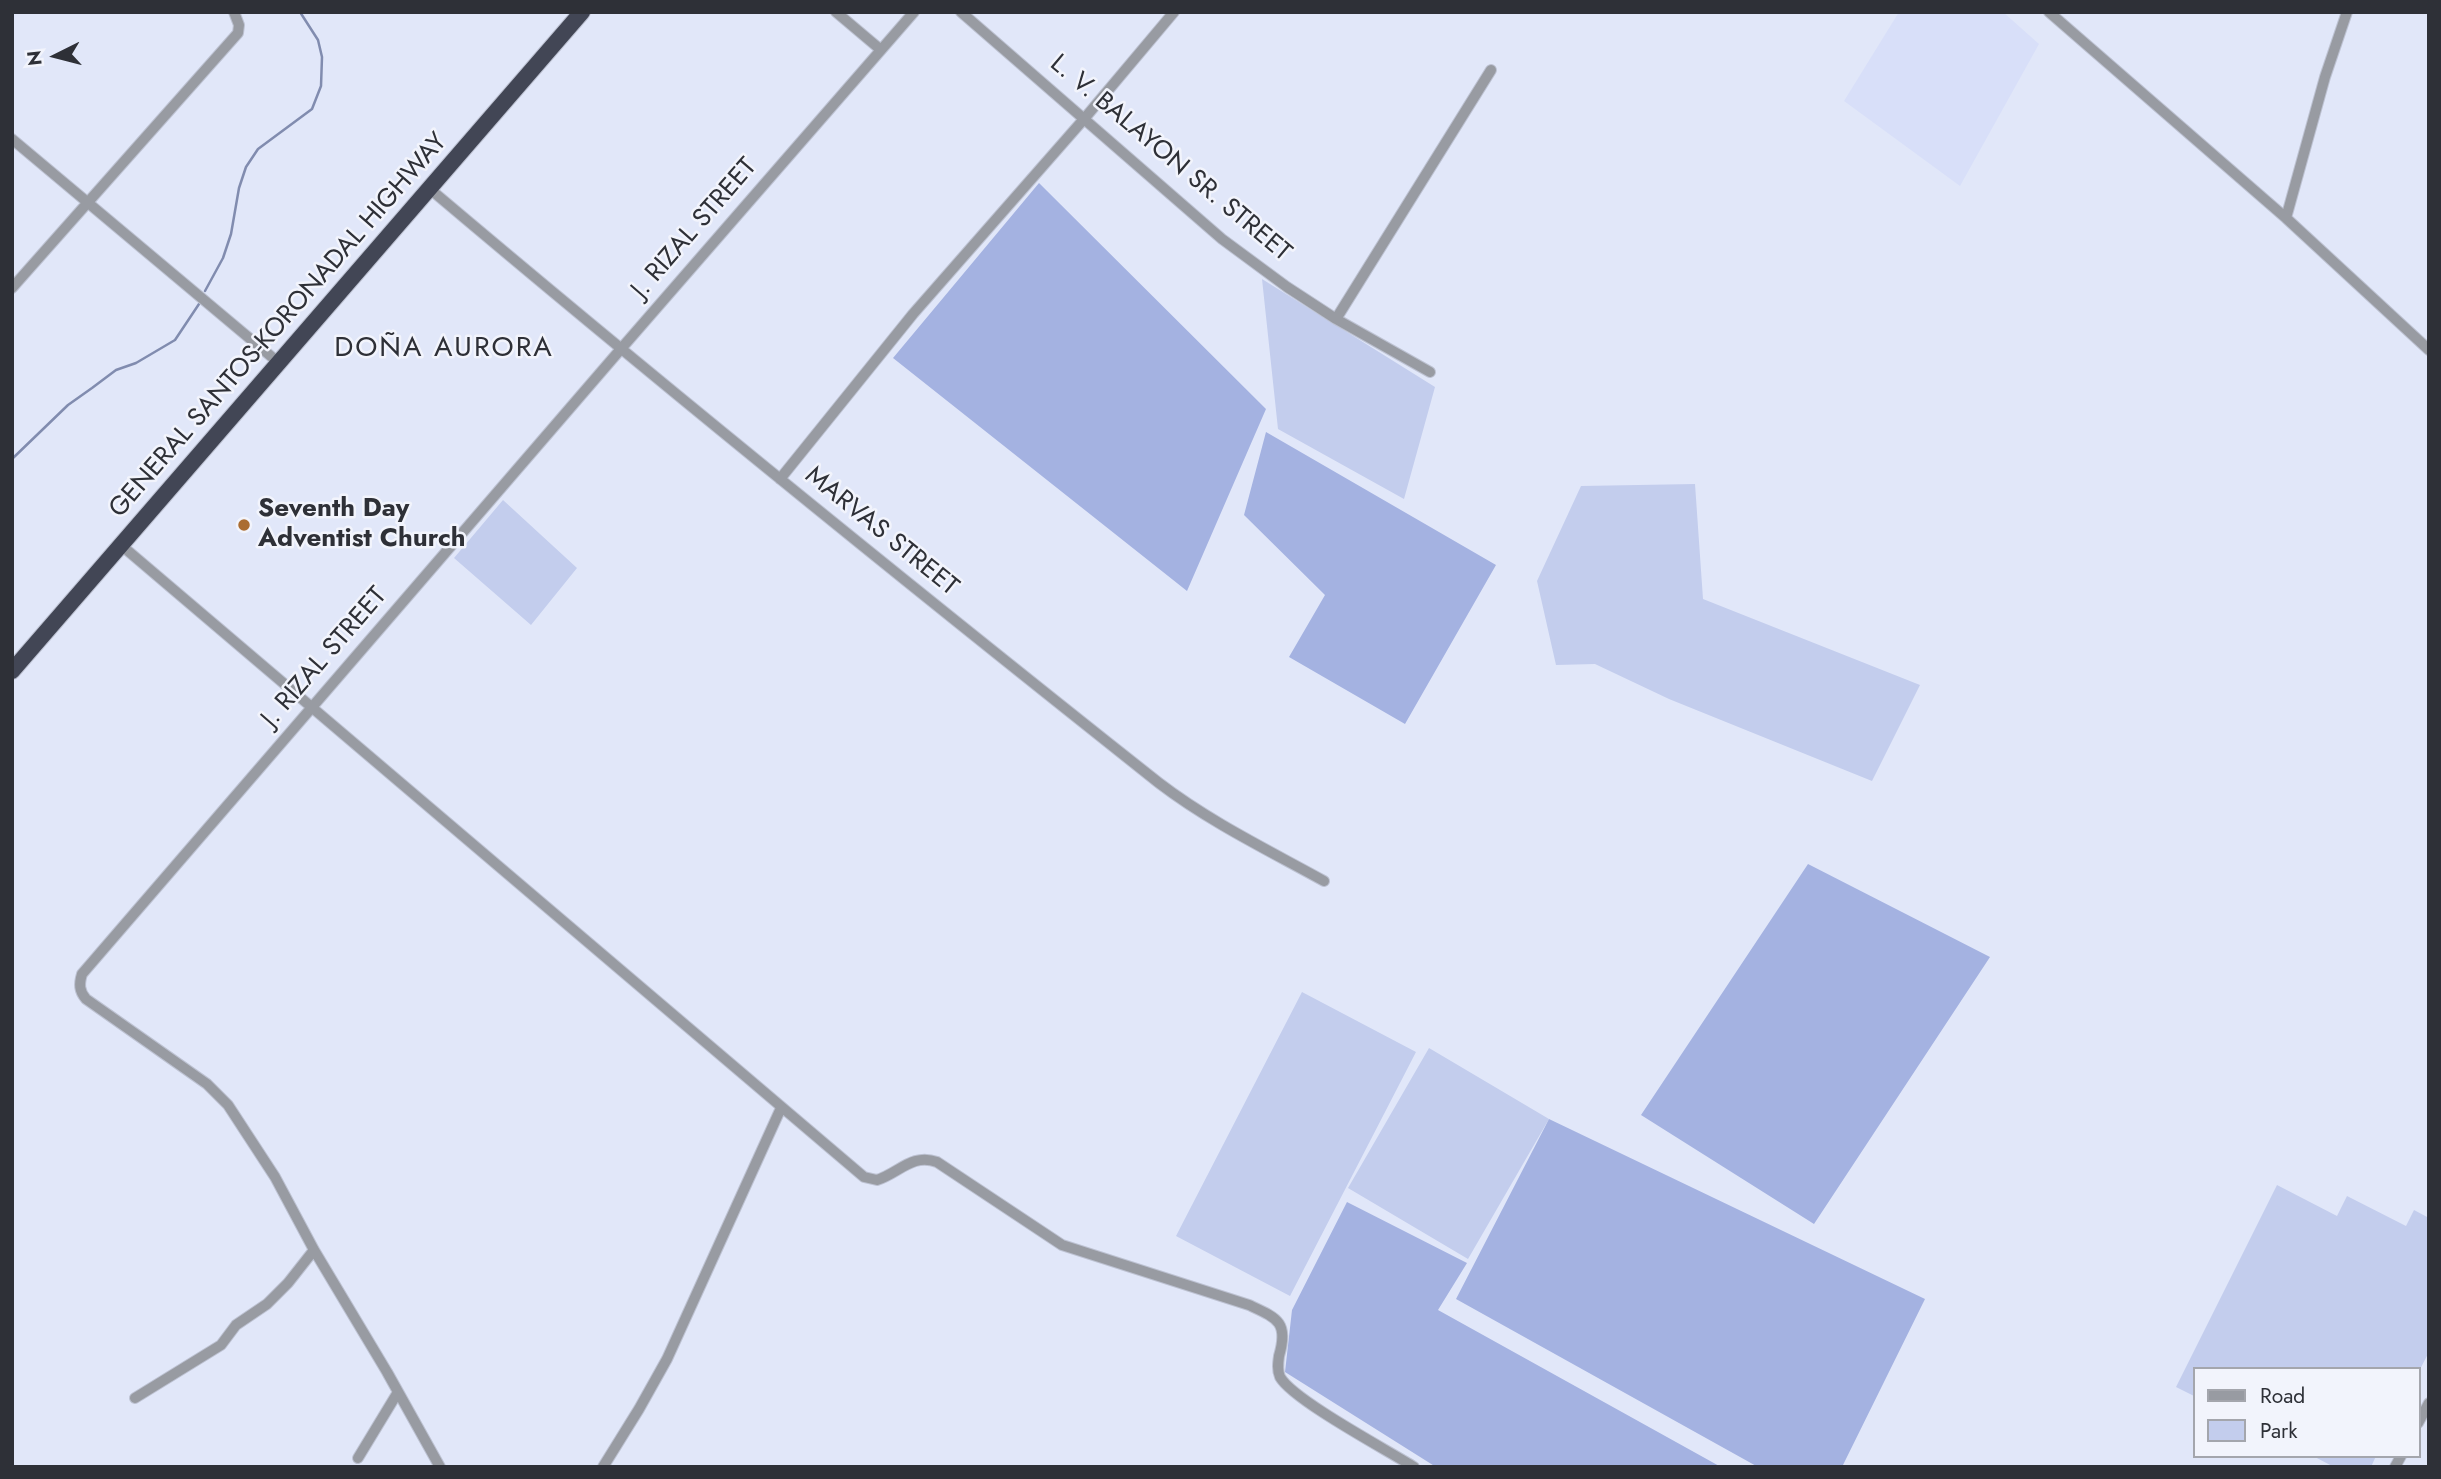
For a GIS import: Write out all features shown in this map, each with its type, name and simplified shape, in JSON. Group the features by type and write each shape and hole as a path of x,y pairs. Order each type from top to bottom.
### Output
{"highway":[{"name":"GENERAL SANTOS-KORONADAL HIGHWAY","path":"12,671 582,12"}],"street":[{"path":"12,288 238,33 239,25 234,12"},
{"path":"836,12 881,50"},
{"name":"J. RIZAL STREET","path":"314,1250 275,1177 228,1105 207,1084 86,999 80,988 82,974 914,12"},
{"name":"L. V. BALAYON SR. STREET","path":"961,12 1222,239 1336,319 1430,372"},
{"path":"780,480 914,314 1174,12"},
{"path":"2049,12 2286,218 2429,350"},
{"path":"2286,218 2325,77 2347,12"},
{"path":"1336,319 1491,70"},
{"path":"12,139 279,363"},
{"name":"MARVAS STREET","path":"430,188 620,350 1188,805 1324,881"},
{"path":"121,545 864,1177 877,1180 911,1161 937,1161 1062,1245 1239,1302 1270,1315 1278,1321 1283,1334 1278,1370 1286,1384 1316,1407 1414,1467"},
{"path":"603,1467 667,1359 781,1108"},
{"path":"135,1398 221,1345 236,1325 267,1304 282,1289 314,1250 440,1467"},
{"path":"358,1458 398,1392"},
{"path":"2420,1419 2429,1403"}],"shaded area":[{"path":"1899,12 2003,12 2039,44 1960,186 1844,101"},
{"path":"1039,183 1266,409 1187,591 893,358"},
{"path":"1266,432 1496,565 1405,724 1289,657 1325,595 1244,515"},
{"path":"1808,864 1990,957 1814,1224 1641,1115"},
{"path":"1549,1119 1925,1299 1842,1467 1758,1467 1456,1299"},
{"path":"1347,1202 1467,1263 1438,1310 1721,1467 1436,1467 1285,1372 1292,1310"}],"green space":[{"path":"1262,279 1435,387 1404,499 1278,429"},
{"path":"1695,484 1703,599 1920,685 1872,781 1669,699 1595,664 1556,665 1537,581 1581,486"},
{"path":"503,500 577,568 531,625 454,558"},
{"path":"1302,992 1416,1052 1290,1296 1176,1236"},
{"path":"1429,1048 1549,1119 1468,1259 1348,1188"},
{"path":"2277,1185 2337,1216 2347,1196 2406,1226 2414,1210 2429,1218 2429,1352 2420,1369 2420,1367 2192,1367 2192,1395 2176,1387"},
{"path":"2317,1458 2375,1458 2371,1467 2334,1467"}],"waterway":[{"path":"205,291 223,258 231,234 239,188 246,167 258,149 312,109 321,86 322,57 318,40 300,12"},
{"path":"12,459 68,405 116,370 136,363 175,340 199,304"}],"place":[{"name":"Seventh Day Adventist Church","path":"244,525"}],"district":[{"name":"DOÑA AURORA","path":"444,349"}]}
